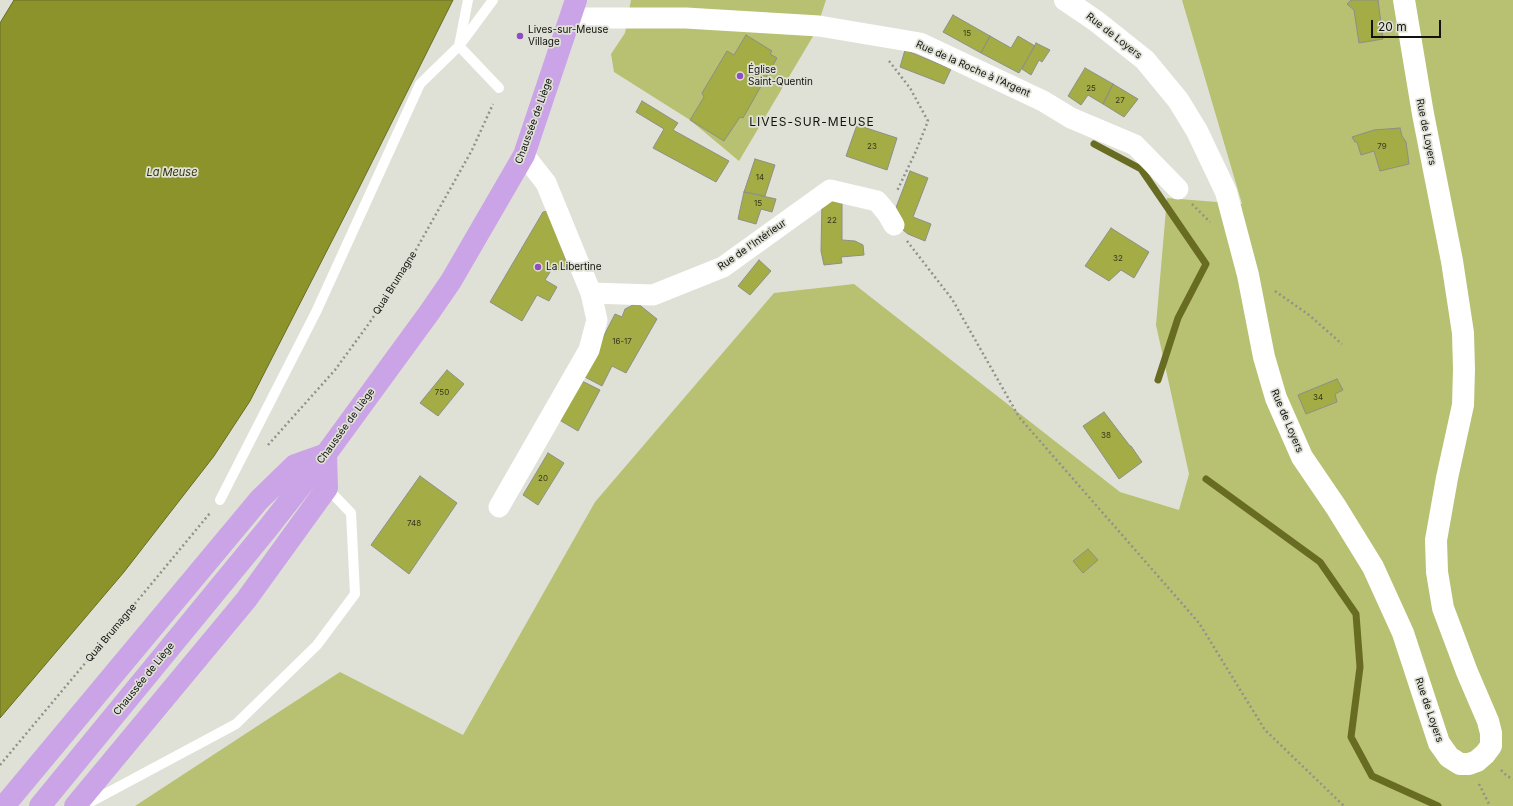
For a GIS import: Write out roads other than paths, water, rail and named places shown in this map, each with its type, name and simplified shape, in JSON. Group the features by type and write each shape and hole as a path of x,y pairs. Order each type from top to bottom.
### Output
{"main road":[{"name":"Chaussée de Liège","path":"40,806 268,528 326,454 429,313 524,155 573,9"},
{"path":"4,806 259,500 295,465 326,454 327,488 246,600 75,806"}],"street":[{"name":"Rue de Loyers","path":"1065,0 1096,21 1145,60 1178,100 1198,131 1226,192 1250,287 1264,357 1276,398 1302,457 1336,507 1373,567 1403,633 1439,742 1449,757 1460,764 1469,764 1477,762 1485,754 1490,746 1491,733 1488,721 1467,672 1443,608 1437,572 1436,540 1447,478 1463,405 1463,333 1452,261 1422,114 1404,0"},
{"name":"Rue de la Roche à l'Argent","path":"573,9 819,26 920,44 1043,101 1071,118 1135,145 1178,189"},
{"path":"498,507 589,350 597,320 591,294 546,183 524,155"},
{"name":"Rue de l'Intérieur","path":"591,294 653,295 723,267 830,190 877,201 890,219"}],"lane":[{"path":"459,46 468,0"},
{"path":"220,500 316,312 420,84 459,46 493,0"},
{"path":"459,46 499,88"},
{"path":"83,806 236,724 317,645 355,594 351,513 327,488"}],"water":[{"name":"La Meuse","path":"14,0 453,0 250,401 214,456 124,572 0,718 0,23"}],"waterway":[{"path":"1094,144 1141,169 1206,264 1178,318 1158,380"},
{"path":"1206,479 1320,562 1356,614 1360,667 1351,737 1372,776 1438,806"}],"place":[{"name":"Lives-sur-Meuse Village","path":"520,36"},
{"name":"Église Saint-Quentin","path":"740,76"},
{"name":"La Libertine","path":"538,267"}],"district":[{"name":"LIVES-SUR-MEUSE","path":"812,122"}]}
